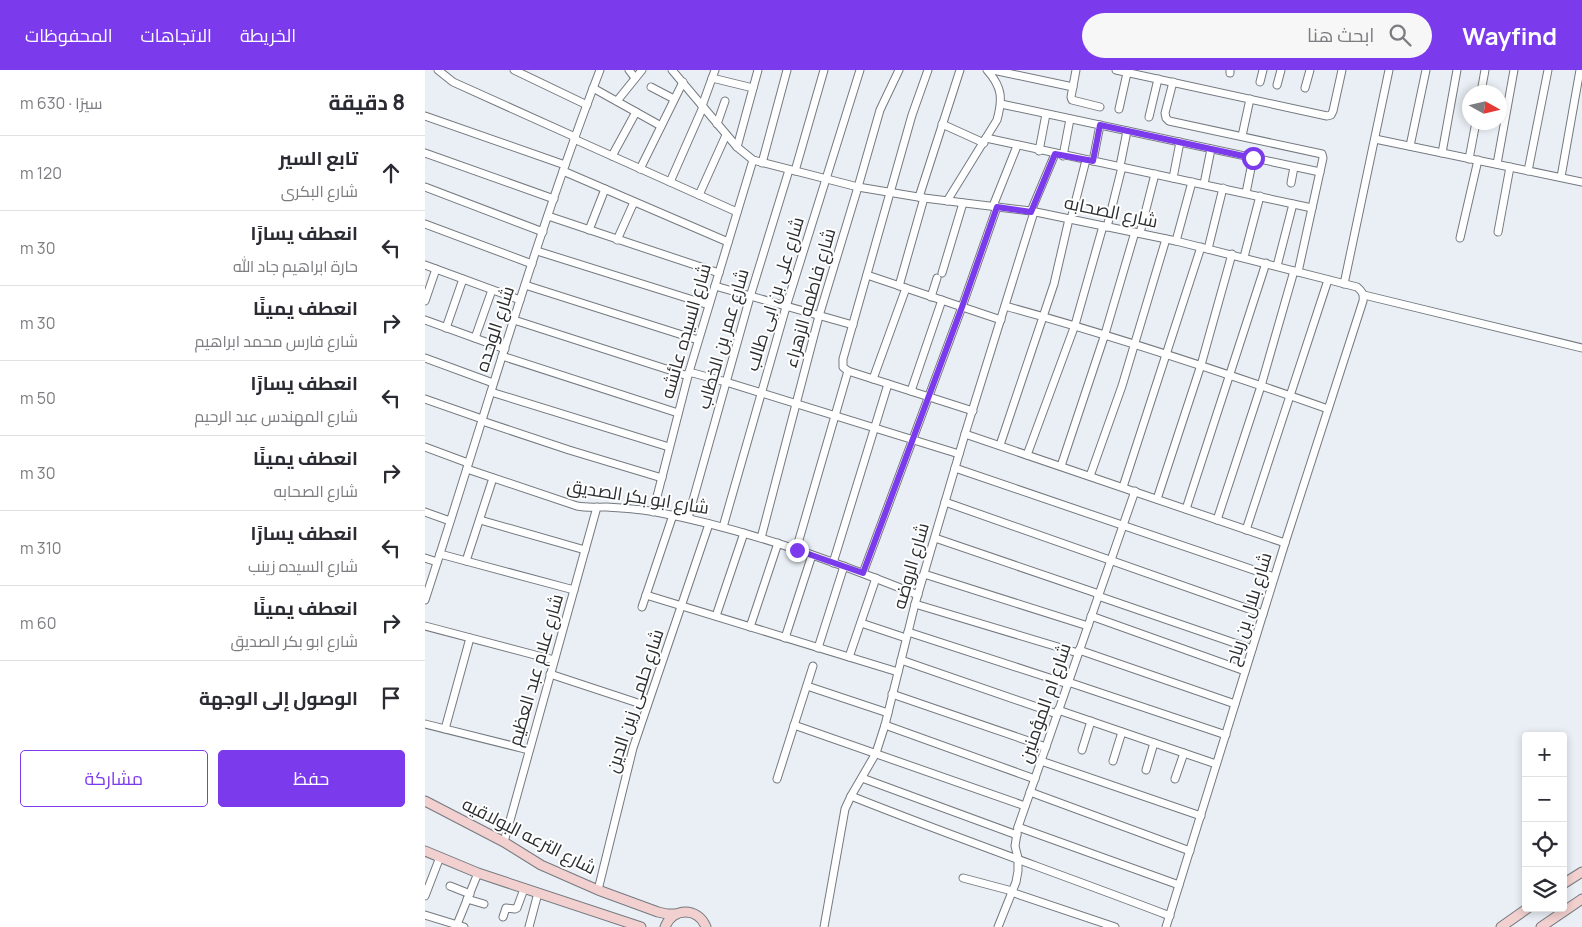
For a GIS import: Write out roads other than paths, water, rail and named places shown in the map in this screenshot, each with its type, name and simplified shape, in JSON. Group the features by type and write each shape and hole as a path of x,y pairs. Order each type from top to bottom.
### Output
{"street":[{"path":"438,70 453,82 737,212"},
{"path":"513,70 587,105"},
{"path":"629,70 635,78"},
{"path":"617,101 642,70"},
{"path":"672,70 737,147 753,160"},
{"path":"641,168 674,100 681,80 682,70"},
{"path":"670,182 703,107 715,70"},
{"path":"737,147 758,70"},
{"path":"762,163 787,70"},
{"name":"شارع عمر بن الخطاب","path":"688,518 750,297 823,70"},
{"name":"شارع على بن ابى طالب","path":"723,527 786,307 860,70"},
{"name":"شارع فاطمه الزهراء","path":"761,538 819,316 880,110 899,70"},
{"path":"928,70 912,115 842,363 843,367 848,371 973,411"},
{"path":"873,379 903,287 921,198 960,70"},
{"path":"947,201 997,120 1001,104 1000,91 994,78 987,70"},
{"path":"993,70 1073,87"},
{"path":"1076,70 1072,100 1100,107"},
{"path":"1116,70 1127,73 1139,72 1158,79 1327,116 1331,115 1333,111 1342,70"},
{"path":"1260,82 1263,70"},
{"path":"1277,85 1281,70"},
{"path":"1305,88 1310,70"},
{"path":"1344,284 1389,70"},
{"path":"1410,146 1426,70"},
{"path":"1442,153 1457,70"},
{"path":"1482,85 1485,70"},
{"path":"1497,164 1514,70"},
{"path":"1528,170 1547,70"},
{"path":"1561,177 1580,70"},
{"name":"شارع الوحده","path":"425,600 520,300 598,71"},
{"path":"1119,110 1127,73"},
{"path":"712,78 753,88"},
{"path":"1149,117 1158,79"},
{"path":"1173,82 1165,113 1169,121 1318,152 1322,154 1323,158 1296,271 1217,520"},
{"path":"651,87 674,100"},
{"path":"593,88 661,126"},
{"path":"1242,136 1250,99"},
{"path":"717,124 725,101"},
{"path":"1001,104 1320,172"},
{"path":"613,156 636,112"},
{"path":"1039,151 1046,114"},
{"path":"425,116 564,168 605,189 728,242"},
{"path":"1063,156 1071,119"},
{"path":"942,124 985,141 1089,160 1312,208"},
{"path":"1000,445 1053,284 1070,219 1100,125"},
{"path":"1469,158 1474,130"},
{"path":"1027,455 1075,325 1121,167 1127,131"},
{"path":"699,195 727,135"},
{"path":"1375,139 1582,182"},
{"path":"1173,178 1180,142"},
{"path":"863,573 962,307 1017,146"},
{"path":"1204,184 1211,149"},
{"path":"425,152 554,198"},
{"name":"شارع الروضه","path":"824,927 845,809 876,753 885,725 915,604 959,454 1033,212 1055,154"},
{"path":"1246,193 1253,158"},
{"name":"شارع الصحابه","path":"753,160 858,187 921,198 1033,212 1176,241 1357,287 1361,290 1363,298 1582,348"},
{"name":"شارع السيده عائشه","path":"653,512 688,374 753,160"},
{"path":"1460,238 1478,160"},
{"path":"1291,183 1294,167"},
{"path":"1498,232 1510,167"},
{"path":"1061,466 1155,174"},
{"path":"1176,241 1192,182"},
{"path":"425,188 543,232"},
{"path":"1123,487 1167,354 1205,248 1223,188"},
{"path":"589,230 605,189"},
{"path":"1245,257 1260,196"},
{"path":"617,240 634,202"},
{"path":"931,297 963,203"},
{"path":"1277,266 1293,204"},
{"path":"548,216 719,273"},
{"path":"425,224 532,264"},
{"path":"1090,476 1122,386 1166,239"},
{"path":"537,251 709,305"},
{"path":"1157,499 1201,364 1232,254"},
{"path":"1186,509 1265,263"},
{"path":"425,265 520,300"},
{"path":"425,301 436,269"},
{"path":"867,276 1001,320"},
{"path":"446,328 463,279"},
{"path":"1247,530 1328,280"},
{"path":"525,285 698,340"},
{"path":"715,286 853,326"},
{"path":"475,338 492,290"},
{"name":"شارع بلال بن رباح","path":"1166,927 1274,577 1363,298"},
{"path":"911,391 942,300"},
{"path":"1005,306 1075,325 1201,364 1327,409"},
{"path":"425,320 475,338 503,352 678,413"},
{"path":"514,320 688,374 726,382 959,454"},
{"path":"425,358 493,383"},
{"path":"797,550 848,371"},
{"path":"833,562 888,384"},
{"path":"491,392 669,447"},
{"path":"425,399 569,450 662,478"},
{"path":"965,434 1285,543"},
{"name":"شارع ابو بكر الصديق","path":"425,446 493,478 577,506 653,512 723,527 833,562 918,595"},
{"path":"955,468 1274,577"},
{"path":"466,561 493,478"},
{"name":"شارع ام المؤمنين","path":"998,927 1018,871 1018,858 1015,846 1017,831 1135,491"},
{"path":"945,502 1263,614"},
{"name":"شارع علام عبد العظيم","path":"504,842 597,507"},
{"path":"425,512 450,522"},
{"path":"642,607 673,515"},
{"path":"480,520 585,550"},
{"name":"شارع حلمى زين الدين","path":"598,890 633,748 709,524"},
{"path":"716,616 744,533"},
{"path":"935,538 1252,649"},
{"path":"750,627 778,543"},
{"path":"440,554 574,590"},
{"path":"785,638 812,555"},
{"path":"425,558 437,562"},
{"path":"818,648 844,566"},
{"path":"924,574 1088,626"},
{"path":"849,658 876,578"},
{"path":"646,595 898,672"},
{"path":"915,604 1079,651 1235,704"},
{"path":"1091,616 1245,671"},
{"path":"861,623 1068,683 1226,734"},
{"path":"425,626 554,660"},
{"path":"445,729 469,638"},
{"path":"901,660 1058,712 1091,721 1216,764"},
{"path":"777,779 813,666"},
{"path":"550,674 647,706"},
{"path":"807,686 888,713"},
{"path":"892,694 1046,747"},
{"path":"1082,750 1091,721"},
{"path":"425,724 529,750"},
{"path":"794,725 1025,806"},
{"path":"885,725 1035,779"},
{"path":"1113,760 1122,732"},
{"path":"1146,770 1155,743"},
{"path":"1175,779 1183,753"},
{"path":"1041,761 1201,816"},
{"path":"862,778 1179,885"},
{"path":"1030,792 1190,851"},
{"path":"851,796 933,829 1018,858 1170,916"},
{"name":"شارع الترعه البولاقيه","path":"425,802 504,842 541,865 598,890 658,912 676,914 685,911 695,914 703,921 706,927"},
{"path":"425,851 478,873 629,925 641,927"},
{"path":"425,896 440,857"},
{"path":"1567,881 1582,872"},
{"path":"425,915 459,926 478,873"},
{"path":"963,878 1012,892 1115,927"},
{"path":"450,886 484,904"},
{"path":"503,917 506,908 517,908 524,889"},
{"path":"529,927 538,893"},
{"path":"1541,927 1582,899"},
{"path":"1501,927 1522,912"},
{"path":"665,927 669,918 676,914"}]}
